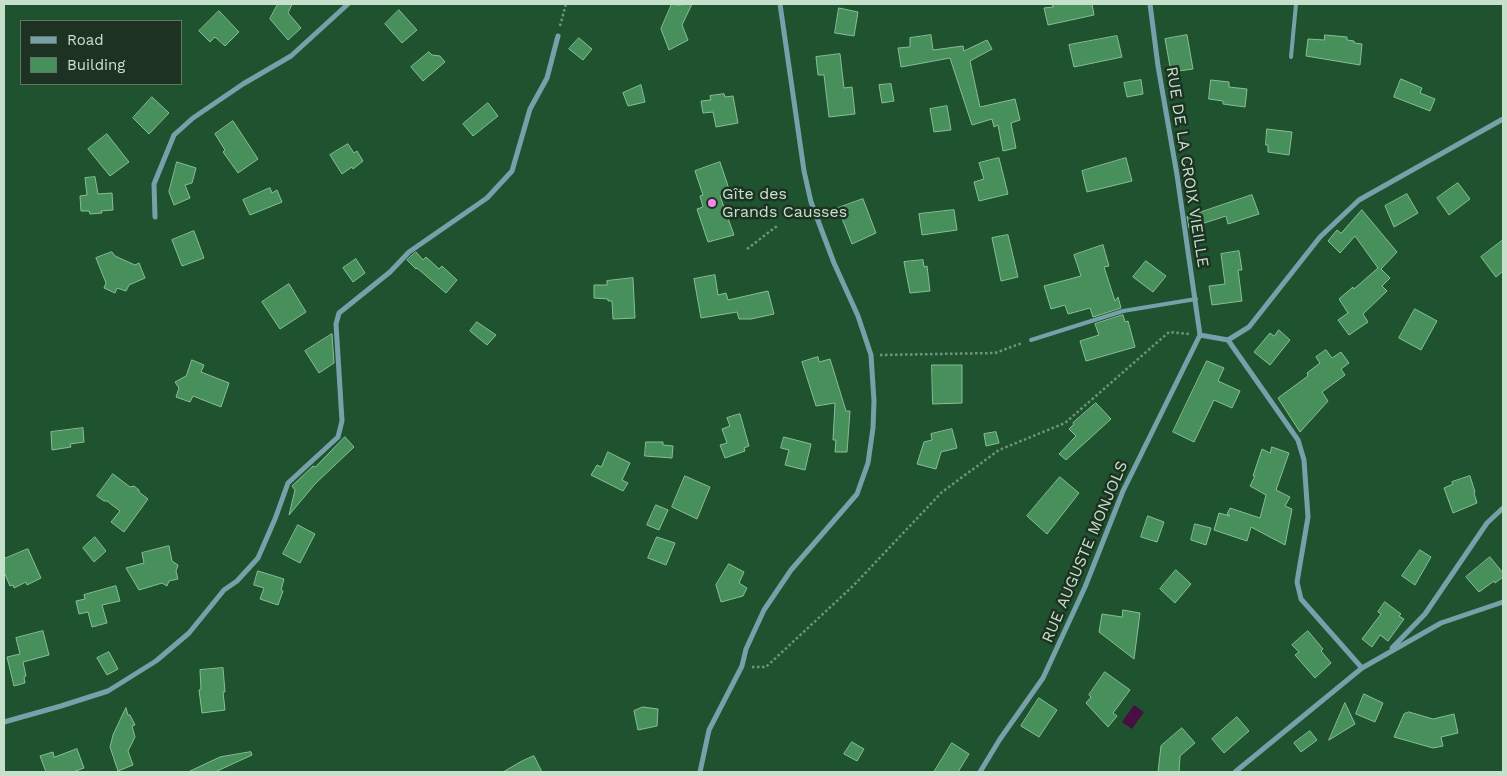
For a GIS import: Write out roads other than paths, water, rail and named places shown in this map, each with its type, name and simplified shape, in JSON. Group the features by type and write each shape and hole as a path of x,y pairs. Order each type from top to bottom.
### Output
{"street":[{"path":"154,217 154,184 174,135 193,118 243,84 291,56 348,4"},
{"path":"700,772 709,730 742,666 746,649 764,610 791,570 857,494 868,463 873,428 874,401 871,355 858,316 834,264 811,202 804,171 780,4"},
{"name":"RUE DE LA CROIX VIEILLE","path":"1150,4 1200,335"},
{"path":"4,722 108,690 156,661 189,633 224,590 237,581 258,558 288,483 338,437 342,421 336,324 339,313 390,272 409,252 488,198 512,171 530,109 547,78 558,36"},
{"path":"1200,335 1228,340 1248,327 1320,237 1359,200 1503,119"},
{"name":"RUE AUGUSTE MONJOLS","path":"980,772 1000,739 1044,678 1085,587 1123,492 1200,335"},
{"path":"1228,340 1298,440 1304,460 1308,517 1297,582 1301,599 1362,668"},
{"path":"1388,652 1425,614 1487,523 1503,508"},
{"path":"1235,772 1362,668 1441,623 1503,602"}],"lane":[{"path":"1291,57 1296,4"},
{"path":"1031,340 1123,311 1196,299"}],"place":[{"name":"Gîte des Grands Causses","path":"712,203"}]}
